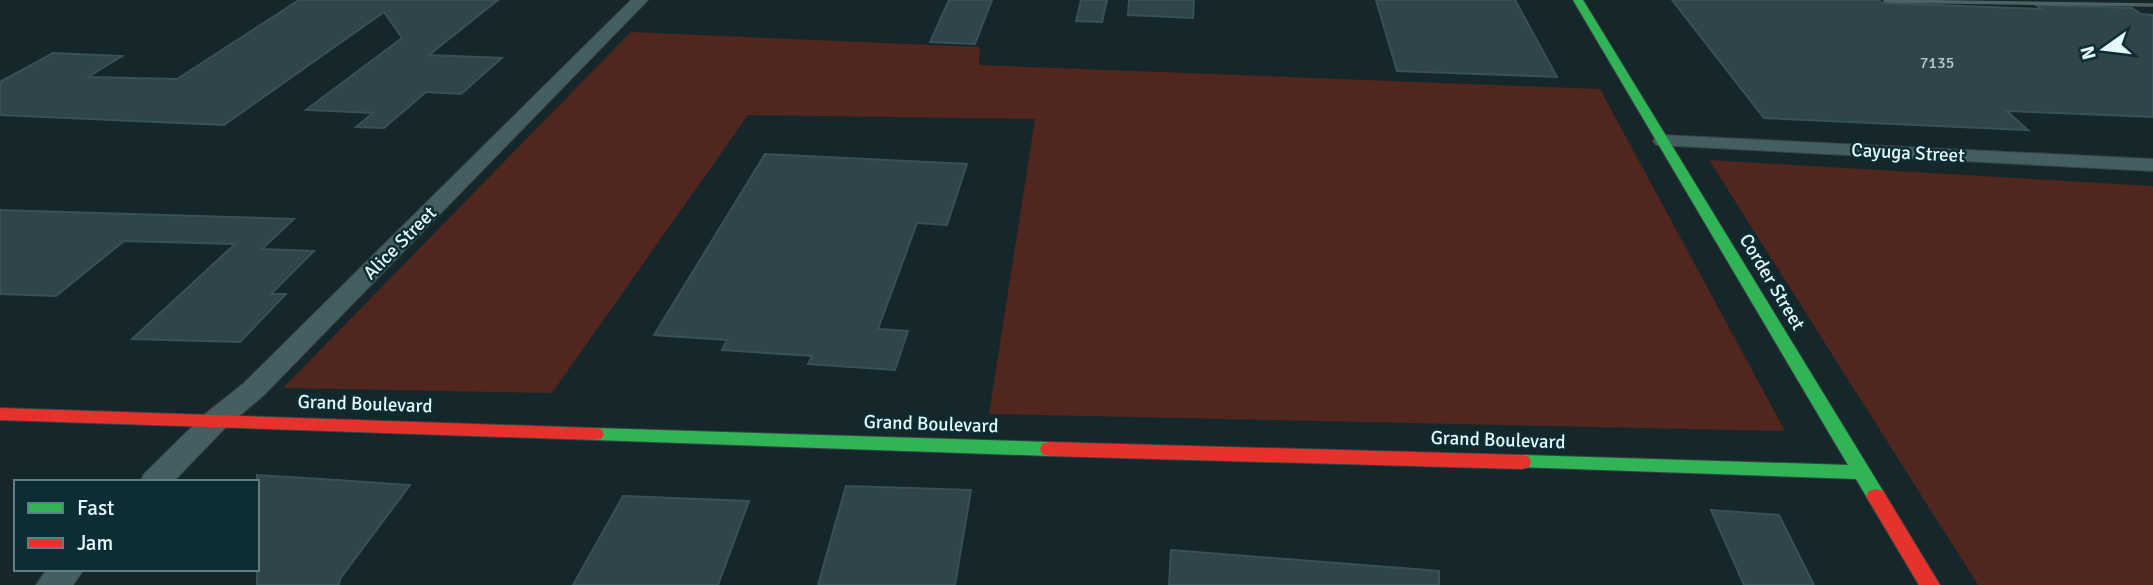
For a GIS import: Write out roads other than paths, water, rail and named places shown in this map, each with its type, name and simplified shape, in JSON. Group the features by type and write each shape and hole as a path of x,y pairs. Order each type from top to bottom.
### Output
{"street":[{"name":"Alice Street","path":"157,480 215,421 254,389 640,0"},
{"name":"Corder Street","path":"1578,0 1930,585"},
{"name":"Cayuga Street","path":"1662,141 2153,165"},
{"name":"Grand Boulevard","path":"0,414 1861,472"},
{"path":"52,585 66,571"}],"railway":[{"path":"1885,1 2153,5"}]}
